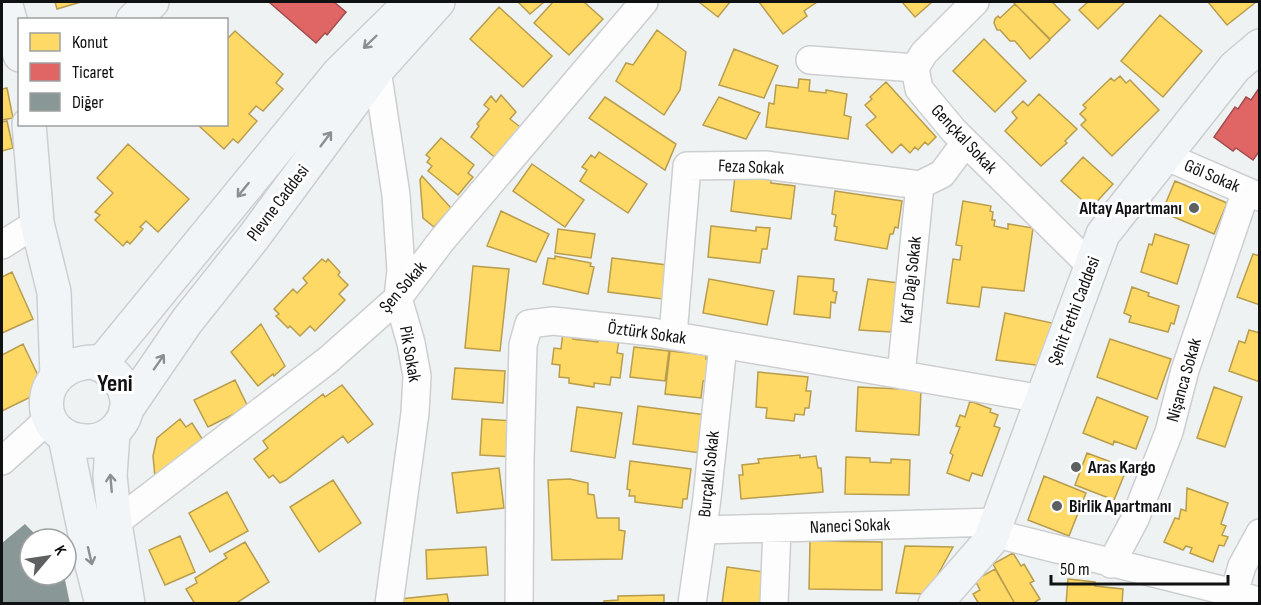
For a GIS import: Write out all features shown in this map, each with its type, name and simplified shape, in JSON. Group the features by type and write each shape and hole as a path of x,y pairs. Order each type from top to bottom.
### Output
{"main road":[{"path":"5,2 13,51"},
{"path":"134,18 152,2"},
{"name":"Plevne Caddesi","path":"97,364 339,73 412,2"},
{"name":"Plevne Caddesi","path":"119,422 188,321 253,238 377,70 438,2"},
{"name":"Şehit Fethi Caddesi","path":"935,603 990,541 1103,234 1235,67 1260,46"},
{"path":"29,126 37,223 54,292 57,376"},
{"path":"54,292 97,364"},
{"path":"102,603 58,428 46,400 47,390 57,376 71,367 84,363 97,364 114,374 123,385 127,398 119,422 110,476 128,603"},
{"path":"58,428 88,441 102,440 119,422"}],"street":[{"path":"126,2 131,18"},
{"name":"Şen Sokak","path":"115,523 328,360 398,298 442,240 644,2"},
{"path":"810,60 915,68 924,53 975,2"},
{"name":"Gençkal Sokak","path":"915,68 919,89 965,143 1091,266"},
{"name":"Pik Sokak","path":"377,70 396,195 401,270 398,298 411,343 417,376 415,413 389,603"},
{"path":"920,185 942,174 965,143"},
{"name":"Göl Sokak","path":"1165,156 1253,194"},
{"name":"Feza Sokak","path":"673,335 687,166 765,165 920,185"},
{"name":"Kaf Dağı Sokak","path":"902,375 920,185"},
{"name":"Nişanca Sokak","path":"1111,564 1135,519 1169,432 1185,370 1253,194"},
{"path":"2,245 37,223"},
{"name":"Öztürk Sokak","path":"519,603 519,460 523,345 529,324 553,321 673,335 1042,399"},
{"name":"Burçaklı Sokak","path":"692,603 703,531 723,345"},
{"path":"2,462 58,428"},
{"name":"Naneci Sokak","path":"703,531 777,528 995,527 1111,564 1234,593 1260,602"},
{"path":"774,603 777,528"},
{"path":"1234,593 1242,566 1260,533"}],"building: Konut":[{"path":"55,2 81,2 57,9"},
{"path":"518,2 544,2 530,14"},
{"path":"553,2 584,2 603,19 569,55 534,23"},
{"path":"699,2 730,2 718,17"},
{"path":"759,2 817,2 804,11 807,16 783,34"},
{"path":"902,2 932,2 915,17"},
{"path":"1013,2 1052,2 1070,20 1050,39"},
{"path":"1088,2 1125,2 1098,29 1079,10"},
{"path":"1208,2 1256,2 1227,25"},
{"path":"1015,4 1050,40 1030,59 1015,41 1010,41 1000,30 997,30 994,23 998,16 1000,18"},
{"path":"499,7 552,56 523,87 470,39"},
{"path":"1160,15 1202,51 1163,97 1121,61"},
{"path":"657,30 686,52 680,90 664,115 616,81 626,63 633,65"},
{"path":"235,31 283,74 276,83 283,89 263,111 256,106 249,114 257,121 238,143 233,139 224,149 199,126 228,126 228,38"},
{"path":"984,39 1026,81 995,112 953,71"},
{"path":"734,49 778,66 764,98 719,85"},
{"path":"1120,76 1126,83 1130,80 1159,110 1112,156 1081,125 1086,120 1080,114 1086,108 1083,105 1111,78 1114,81"},
{"path":"799,79 810,80 809,91 826,93 826,90 847,94 844,115 851,117 848,139 766,127 769,103 774,104 776,85 798,88"},
{"path":"886,82 936,137 928,145 925,142 918,150 915,147 910,153 901,144 892,153 866,125 876,117 865,105"},
{"path":"7,88 13,118 2,120 2,89"},
{"path":"1039,94 1077,129 1065,141 1067,143 1041,166 1005,131 1017,118 1012,112 1023,101 1028,106"},
{"path":"501,95 516,112 510,119 525,131 499,161 471,137 479,126 477,124 489,109 484,105 491,96 496,102"},
{"path":"605,97 676,144 665,170 589,118"},
{"path":"719,97 760,113 746,139 703,125"},
{"path":"7,121 13,148 2,151 2,122"},
{"path":"441,138 474,165 468,173 473,177 458,195 428,171 432,166 427,162 430,158 426,155"},
{"path":"128,144 189,199 158,232 146,221 140,227 143,229 130,244 127,241 123,246 95,220 100,215 95,212 113,193 97,178"},
{"path":"599,152 647,184 628,213 580,181 587,170 582,167 591,155 595,158"},
{"path":"1083,157 1113,184 1091,208 1061,181"},
{"path":"532,164 584,200 565,227 513,191"},
{"path":"422,176 451,208 434,227 423,218 420,180"},
{"path":"735,176 771,180 771,183 795,186 791,219 731,211"},
{"name":"Altay Apartmanı","path":"1175,181 1227,203 1214,234 1162,212"},
{"path":"835,191 902,201 898,228 895,227 893,234 890,234 887,249 835,240 836,215 832,214"},
{"path":"963,201 991,206 992,220 995,220 994,226 1008,229 1008,224 1033,228 1024,291 982,287 979,307 947,303 953,259 960,260 962,246 956,245"},
{"path":"501,211 549,234 536,262 487,246"},
{"path":"711,226 756,231 756,227 770,228 767,249 762,249 760,263 708,257"},
{"path":"558,229 595,234 591,258 555,253"},
{"path":"1155,234 1189,245 1177,284 1141,272 1149,244 1152,245"},
{"path":"1253,254 1260,256 1260,305 1237,297"},
{"path":"555,256 591,263 590,266 594,267 588,294 543,284 548,258 555,259"},
{"path":"612,258 667,265 663,299 608,292"},
{"path":"322,259 326,262 328,259 340,272 338,275 348,285 339,294 345,300 315,331 310,326 300,336 276,316 279,314 274,309 293,289 297,293 307,283 303,278"},
{"path":"473,266 509,269 500,351 465,348"},
{"path":"12,272 33,319 2,333 2,277"},
{"path":"798,276 834,279 833,291 837,292 835,303 831,302 830,318 794,314"},
{"path":"709,279 774,291 767,325 703,313"},
{"path":"868,279 898,283 891,332 859,330"},
{"path":"1132,287 1149,293 1148,296 1179,306 1174,324 1171,323 1168,332 1129,322 1131,316 1124,313"},
{"path":"1005,313 1052,323 1043,366 996,360"},
{"path":"261,324 285,366 258,386 231,352"},
{"path":"1249,330 1260,333 1260,382 1229,371 1239,341 1245,343"},
{"path":"563,332 574,333 573,339 598,342 599,337 619,340 617,353 623,354 620,378 611,377 610,385 594,383 594,387 569,383 569,378 559,377 560,365 552,364 554,348 561,349"},
{"path":"1110,339 1171,359 1157,399 1097,377"},
{"path":"23,344 45,390 2,411 2,355"},
{"path":"634,347 669,351 665,381 630,377"},
{"path":"670,351 706,355 706,359 710,359 707,381 703,381 701,398 665,394"},
{"path":"455,368 505,371 503,403 452,399"},
{"path":"758,372 808,377 806,391 811,391 809,408 805,408 804,415 795,414 794,421 766,418 767,408 756,407"},
{"path":"235,380 248,407 208,427 194,400"},
{"path":"342,385 373,424 348,443 343,436 286,480 280,483 273,475 269,478 254,459 268,448 263,441 323,394 325,397"},
{"path":"858,387 921,390 919,435 856,431"},
{"path":"1214,387 1242,397 1225,447 1197,438"},
{"path":"1097,397 1148,417 1136,449 1114,441 1113,445 1083,433"},
{"path":"970,401 991,409 990,412 998,415 994,426 1000,428 982,476 972,473 969,481 947,473 953,455 950,453 960,427 956,426 960,415 965,417"},
{"path":"638,406 706,415 701,453 633,444"},
{"path":"577,407 622,413 615,458 571,451"},
{"path":"180,419 186,427 192,423 208,448 155,477 153,456 157,438"},
{"path":"482,419 515,421 513,457 480,455"},
{"path":"1087,453 1127,468 1114,500 1075,485"},
{"path":"800,455 800,458 816,456 818,468 821,468 823,492 741,499 739,475 743,475 742,465 759,463 758,459"},
{"path":"846,457 870,458 870,462 891,463 891,459 910,460 909,495 845,494"},
{"path":"630,461 691,469 687,499 683,499 682,508 635,502 635,496 629,496 630,490 627,489"},
{"path":"499,468 504,508 457,513 452,473"},
{"name":"Birlik Apartmanı","path":"1044,476 1086,493 1069,536 1028,520"},
{"path":"570,479 588,483 588,494 594,495 597,518 619,518 619,530 625,531 622,559 552,560 548,480"},
{"path":"333,480 361,523 319,552 290,507"},
{"path":"1187,488 1228,503 1221,524 1226,526 1222,535 1228,537 1224,546 1219,545 1213,562 1190,553 1192,548 1186,546 1183,550 1164,542 1175,518 1179,519 1181,509 1186,511"},
{"path":"227,492 248,531 210,552 189,513"},
{"path":"180,536 195,572 165,585 149,550"},
{"path":"810,541 882,542 882,590 809,589"},
{"path":"245,542 269,582 235,604 195,604 186,589 197,583 195,578 227,558 224,554"},
{"path":"905,546 953,547 927,594 896,593"},
{"path":"486,547 488,575 427,579 426,550"},
{"path":"1013,553 1021,566 1024,564 1034,581 1030,583 1040,599 1032,604 1015,604 993,564"},
{"path":"727,567 764,572 760,604 722,604"},
{"path":"995,569 1015,604 979,604 973,594 980,590 975,580"},
{"path":"1068,579 1095,582 1095,586 1123,589 1122,604 1066,604"},
{"path":"447,594 449,604 401,604 400,599"},
{"path":"664,595 664,604 604,604 604,601 618,600 618,596"}],"building: Ticaret":[{"path":"269,2 334,2 346,12 327,35 325,33 316,43"},
{"path":"1260,87 1260,154 1258,153 1253,160 1236,148 1233,151 1214,137 1235,107 1238,109 1246,97 1251,100"}],"building: Diğer":[{"path":"18,530 18,587 66,587 70,604 2,604 2,543"}],"place":[{"name":"Altay Apartmanı","path":"1194,208"},
{"name":"Aras Kargo","path":"1076,467"},
{"name":"Birlik Apartmanı","path":"1057,506"}],"district":[{"name":"Yeni","path":"115,383"}]}
